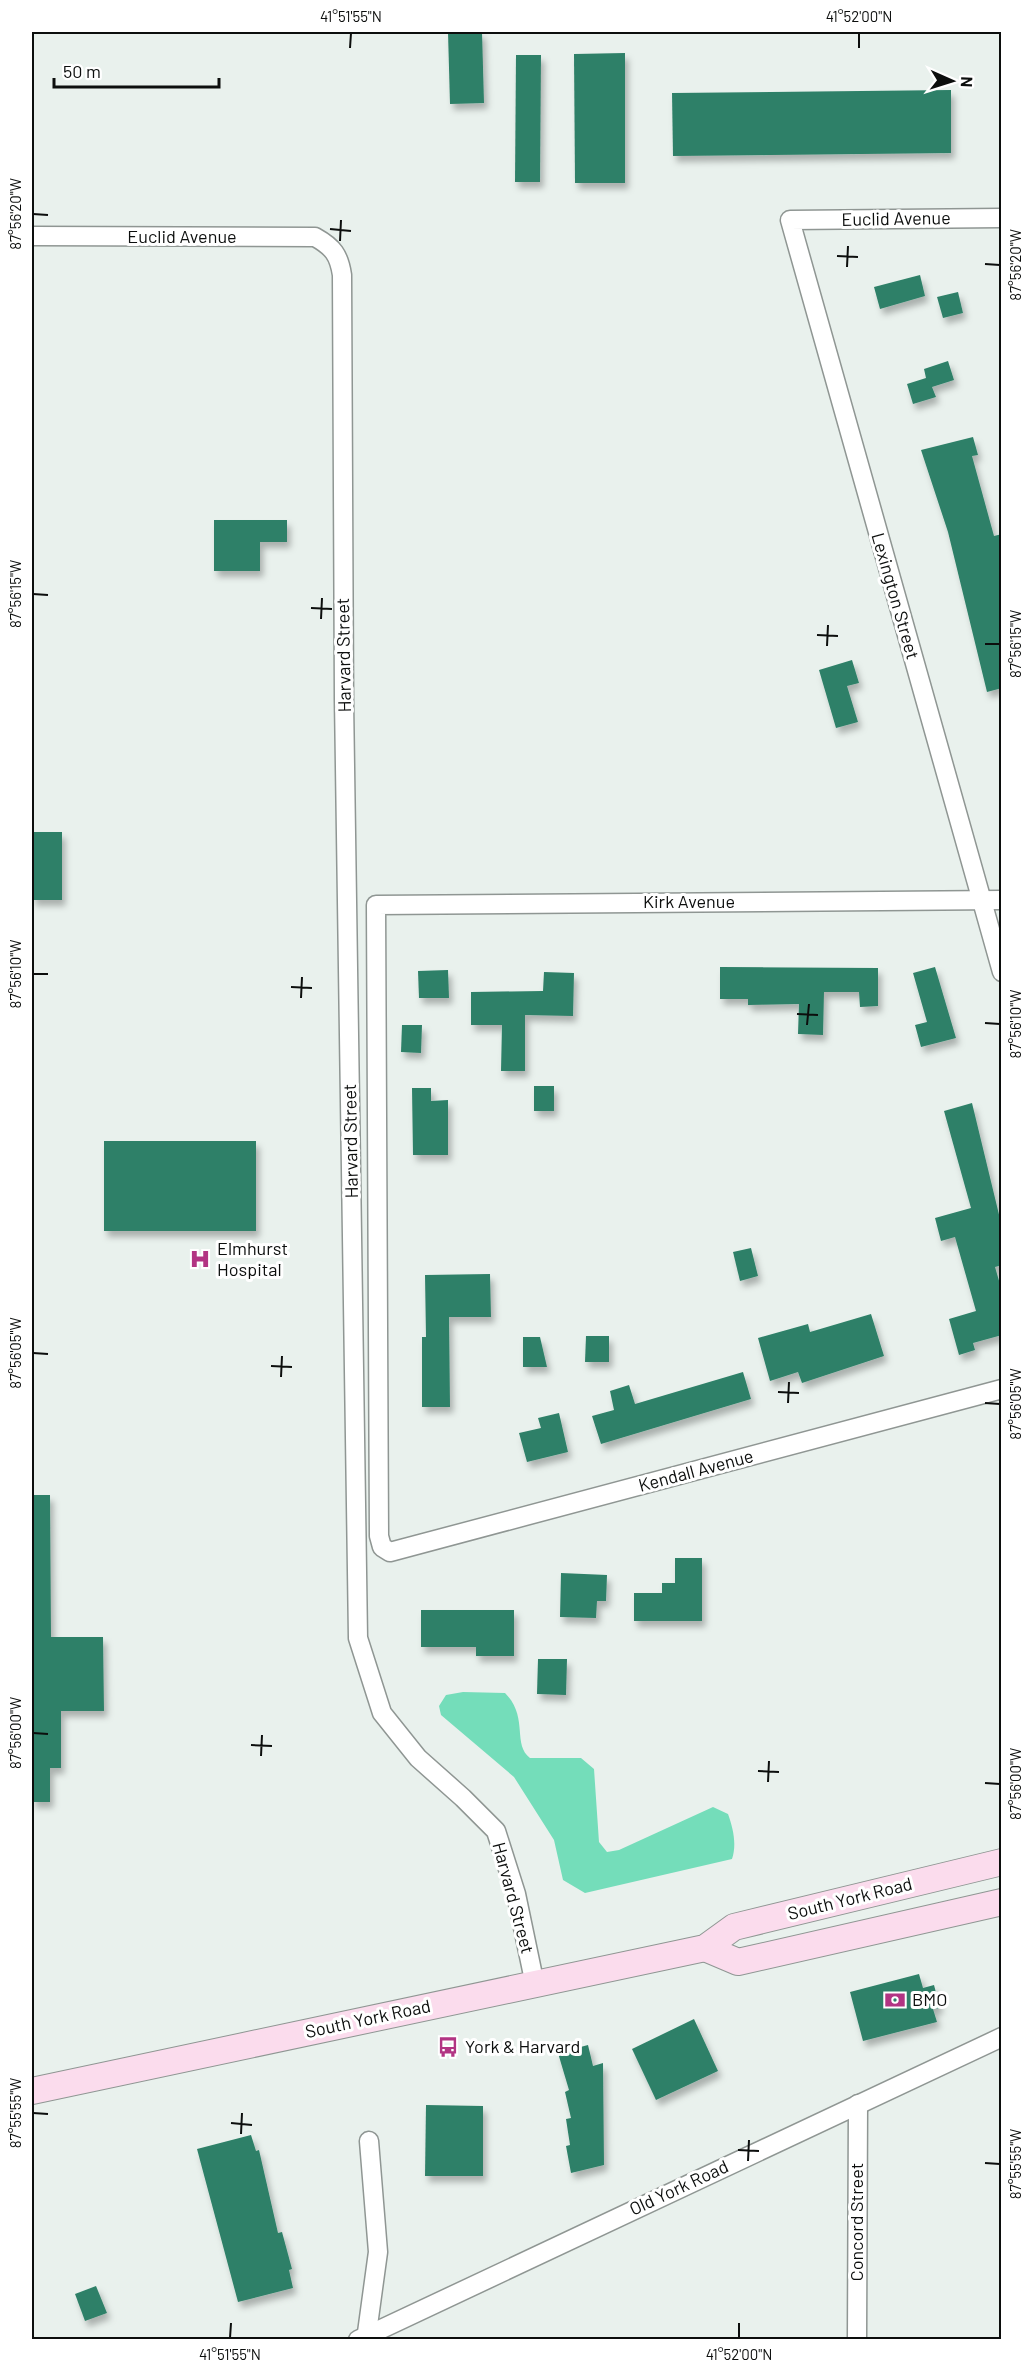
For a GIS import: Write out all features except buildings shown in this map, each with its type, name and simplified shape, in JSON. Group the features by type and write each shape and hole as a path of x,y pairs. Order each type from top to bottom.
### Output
{"main road":[{"name":"South York Road","path":"32,2091 705,1948 734,1927 1002,1862"},
{"name":"South York Road","path":"705,1948 738,1962 1002,1902"}],"street":[{"name":"Euclid Avenue","path":"790,220 1002,218"},
{"name":"Lexington Street","path":"790,220 1002,972"},
{"name":"Euclid Avenue","path":"32,236 315,237 330,245"},
{"name":"Harvard Street","path":"330,245 339,257 342,275 344,700 358,1638 382,1713 417,1758 463,1798 496,1831 516,1894 535,1985"},
{"name":"Kirk Avenue","path":"375,905 1002,900"},
{"name":"Harvard Street","path":"375,905 379,1536 382,1547 390,1552"},
{"name":"Kendall Avenue","path":"390,1552 1002,1389"},
{"name":"Old York Road","path":"364,2338 1002,2037"},
{"name":"Concord Street","path":"856,2340 858,2104"},
{"path":"364,2338 378,2252 369,2141"}],"shaded area":[{"path":"463,1692 505,1693 516,1711 522,1745 530,1758 581,1758 594,1769 599,1842 607,1852 619,1850 713,1807 728,1814 734,1836 732,1859 585,1893 563,1880 554,1840 514,1777 441,1715 439,1706 446,1695"}],"place":[{"name":"Elmhurst Hospital","path":"200,1259"},
{"name":"BMO","path":"895,2000"},
{"name":"York & Harvard","path":"448,2047"}]}
